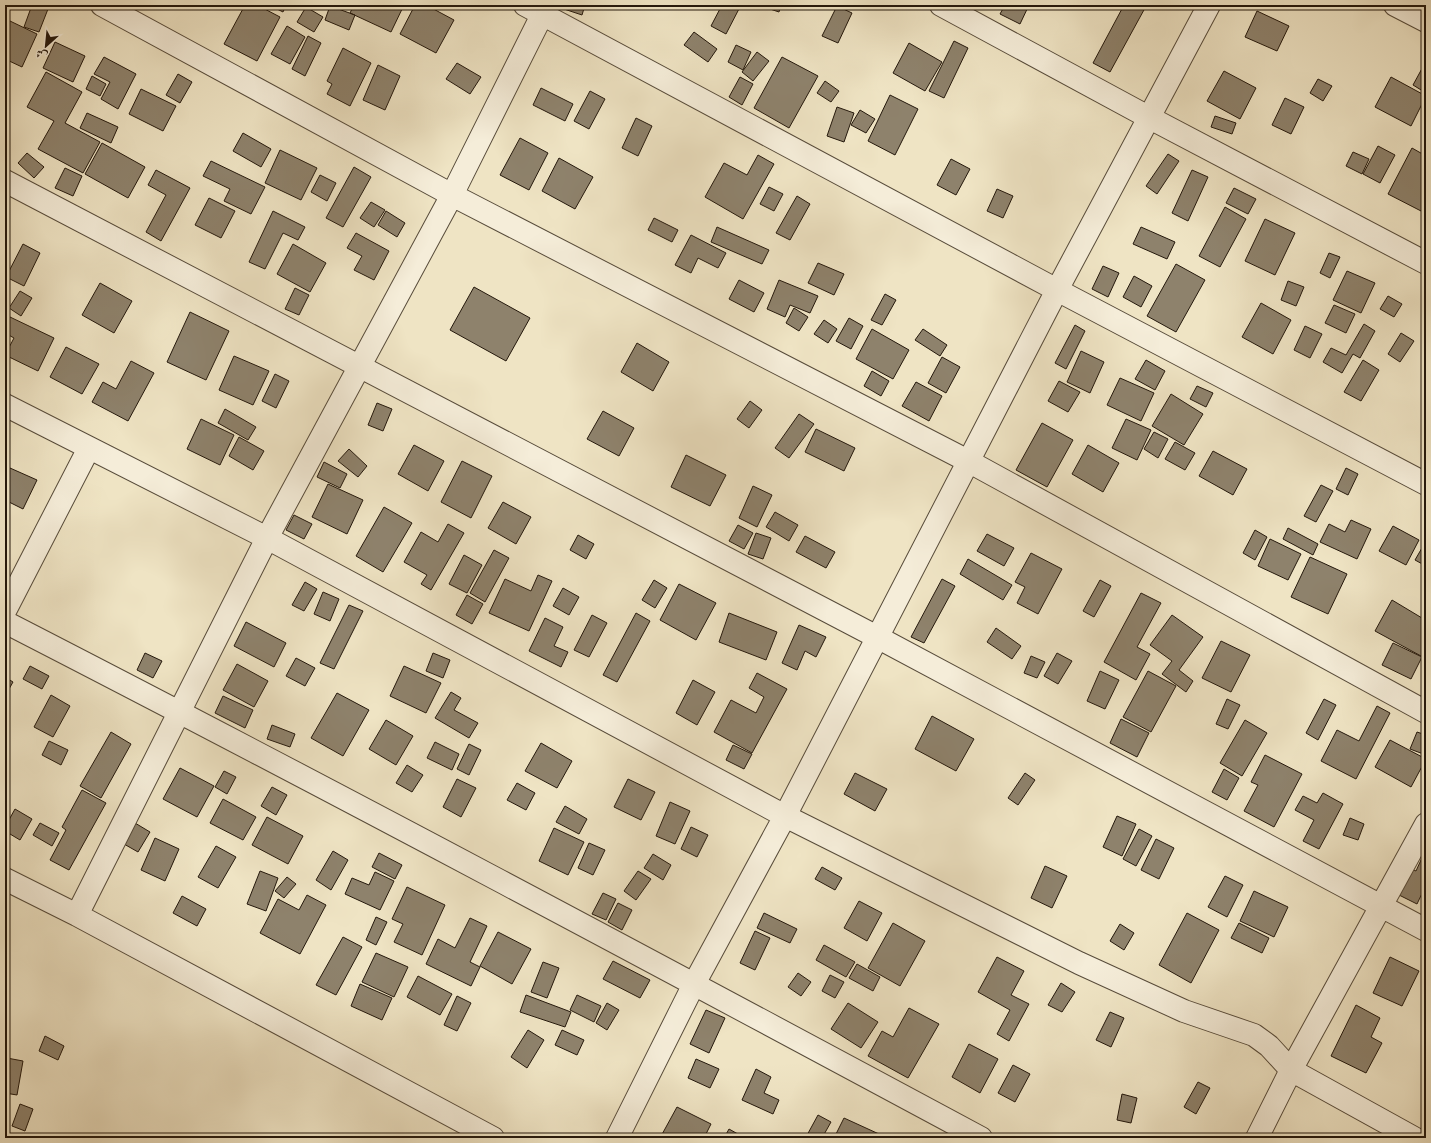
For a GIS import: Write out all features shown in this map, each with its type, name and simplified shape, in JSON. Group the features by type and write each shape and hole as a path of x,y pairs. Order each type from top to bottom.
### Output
{"street":[{"path":"102,5 452,195 968,461 1426,712"},
{"path":"941,5 1150,118 1426,263"},
{"path":"617,1138 694,984 785,816 1057,290 1209,5"},
{"path":"1395,5 1426,21"},
{"path":"77,915 267,538 452,195 538,8 1057,290 1426,484"},
{"path":"5,181 877,637 1426,930"},
{"path":"5,405 267,538 785,816 1079,963 1184,1011 1254,1035 1269,1046 1291,1070 1414,1138"},
{"path":"5,611 89,448"},
{"path":"5,622 179,711 981,1138"},
{"path":"1257,1138 1291,1070 1426,824"},
{"path":"5,879 77,915 493,1138"}],"building":[{"path":"32,5 48,9 39,32 24,27"},
{"path":"245,5 257,5 280,17 257,61 224,44"},
{"path":"269,5 286,5 283,12"},
{"path":"354,5 404,5 391,32 350,13"},
{"path":"415,5 426,5 454,20 436,53 400,34"},
{"path":"552,5 585,5 582,15"},
{"path":"722,5 741,5 726,34 711,26"},
{"path":"765,5 781,5 779,12 764,7"},
{"path":"1005,5 1029,5 1020,24 1000,14"},
{"path":"1124,5 1139,5 1145,8 1110,72 1093,63"},
{"path":"330,6 355,15 349,30 325,20"},
{"path":"837,6 852,13 838,43 822,36"},
{"path":"306,7 323,17 314,32 297,22"},
{"path":"1257,11 1289,26 1277,51 1245,37"},
{"path":"10,21 37,34 22,67 5,59 5,32"},
{"path":"287,26 305,37 290,64 271,54"},
{"path":"694,32 717,49 708,62 684,45"},
{"path":"308,36 321,43 305,76 292,69"},
{"path":"954,41 968,48 944,98 929,91"},
{"path":"55,42 85,56 73,82 43,68"},
{"path":"909,43 942,62 925,91 893,73"},
{"path":"736,45 751,52 743,70 728,62"},
{"path":"343,48 371,63 350,106 327,94 332,84 327,81"},
{"path":"757,52 769,61 753,81 742,72"},
{"path":"104,57 136,74 118,109 101,99 110,82 94,74"},
{"path":"782,57 818,76 789,128 754,108"},
{"path":"457,63 481,77 470,94 446,79"},
{"path":"1426,63 1426,93 1413,85"},
{"path":"378,65 400,76 385,110 363,100"},
{"path":"1224,71 1256,88 1240,119 1207,101"},
{"path":"46,72 82,92 65,123 100,142 83,173 38,149 54,121 27,107"},
{"path":"178,74 192,82 180,103 166,95"},
{"path":"92,76 106,84 100,96 86,89"},
{"path":"740,77 753,84 742,105 729,97"},
{"path":"1391,77 1426,96 1411,126 1375,107"},
{"path":"1318,79 1332,86 1323,101 1310,93"},
{"path":"825,81 839,91 831,102 817,93"},
{"path":"541,88 573,104 565,121 533,105"},
{"path":"141,89 176,106 163,131 129,114"},
{"path":"590,91 605,99 589,129 574,121"},
{"path":"890,95 918,109 895,155 868,141"},
{"path":"1285,98 1304,107 1291,134 1272,125"},
{"path":"837,107 854,113 844,142 827,136"},
{"path":"860,110 875,119 866,133 851,125"},
{"path":"87,113 118,127 111,143 80,128"},
{"path":"1215,116 1236,123 1232,134 1211,127"},
{"path":"636,118 652,126 638,156 622,148"},
{"path":"243,133 271,149 261,167 233,151"},
{"path":"520,138 548,153 529,190 500,175"},
{"path":"102,143 145,167 128,198 85,174"},
{"path":"1378,146 1395,155 1380,183 1363,174"},
{"path":"1412,148 1426,156 1426,201 1421,211 1388,194"},
{"path":"280,150 317,168 301,200 265,183"},
{"path":"1353,152 1369,159 1362,174 1346,166"},
{"path":"27,153 44,167 34,178 18,163"},
{"path":"1168,154 1179,161 1157,194 1146,186"},
{"path":"758,155 774,164 743,219 705,197 724,163 747,175"},
{"path":"559,158 593,177 575,209 542,191"},
{"path":"951,159 970,169 956,195 937,185"},
{"path":"211,161 265,187 251,214 224,201 230,189 203,176"},
{"path":"354,167 371,177 343,227 326,218"},
{"path":"65,168 82,176 73,196 55,188"},
{"path":"156,170 190,188 161,241 146,232 166,195 148,185"},
{"path":"1192,170 1208,177 1188,221 1172,213"},
{"path":"320,175 336,183 327,201 311,192"},
{"path":"769,187 783,194 774,211 760,204"},
{"path":"1234,188 1256,199 1248,214 1226,203"},
{"path":"997,189 1013,196 1003,218 987,211"},
{"path":"797,196 810,204 790,240 776,233"},
{"path":"209,198 235,211 221,238 195,225"},
{"path":"371,202 385,210 374,227 360,218"},
{"path":"1225,207 1246,219 1220,267 1199,256"},
{"path":"273,211 305,227 298,240 283,233 265,269 249,262"},
{"path":"386,211 405,223 397,237 378,225"},
{"path":"654,218 678,230 672,242 648,230"},
{"path":"1265,219 1295,233 1275,275 1245,261"},
{"path":"717,227 769,250 762,264 711,242"},
{"path":"1141,227 1175,242 1167,259 1133,244"},
{"path":"356,233 389,251 374,280 354,270 362,256 347,248"},
{"path":"691,235 726,253 718,268 698,258 691,273 675,265"},
{"path":"23,244 40,253 24,286 6,277"},
{"path":"293,244 326,263 310,292 277,274"},
{"path":"1329,253 1340,257 1330,278 1320,273"},
{"path":"818,263 844,274 834,295 808,283"},
{"path":"1176,264 1205,280 1176,332 1147,316"},
{"path":"1103,266 1119,273 1108,297 1092,289"},
{"path":"1347,271 1375,283 1361,313 1333,300"},
{"path":"1134,276 1152,286 1141,307 1123,297"},
{"path":"739,280 764,293 754,312 729,299"},
{"path":"779,280 818,296 810,313 790,305 785,317 767,309"},
{"path":"1288,281 1304,287 1296,306 1281,300"},
{"path":"100,283 132,301 114,333 82,315"},
{"path":"474,287 530,318 506,361 450,330"},
{"path":"295,288 309,295 299,315 285,309"},
{"path":"20,291 32,298 21,316 9,308"},
{"path":"885,294 896,300 882,325 871,320"},
{"path":"1388,296 1402,304 1394,317 1380,309"},
{"path":"1261,303 1291,320 1273,354 1242,337"},
{"path":"1334,305 1355,314 1346,333 1325,323"},
{"path":"794,308 808,317 799,331 786,323"},
{"path":"190,312 229,331 206,380 167,362"},
{"path":"10,317 54,338 38,371 5,355 14,338 5,333 5,328"},
{"path":"849,318 863,326 851,349 836,341"},
{"path":"824,320 837,329 828,343 814,334"},
{"path":"1364,324 1375,331 1360,358 1353,354 1342,373 1323,362 1331,348 1346,355"},
{"path":"1075,325 1085,331 1066,369 1055,363"},
{"path":"1305,326 1322,334 1310,358 1294,350"},
{"path":"872,329 909,350 893,379 856,359"},
{"path":"923,329 947,345 940,356 915,340"},
{"path":"1401,333 1414,341 1400,362 1388,354"},
{"path":"637,343 669,362 653,391 621,372"},
{"path":"66,347 99,364 82,394 50,377"},
{"path":"1081,351 1104,362 1090,393 1067,382"},
{"path":"234,356 269,371 253,405 219,390"},
{"path":"942,357 960,367 946,393 928,383"},
{"path":"1146,360 1165,371 1155,390 1135,379"},
{"path":"1363,360 1379,370 1361,401 1344,392"},
{"path":"131,361 154,373 128,421 92,402 103,382 116,389"},
{"path":"872,371 889,381 881,396 864,386"},
{"path":"275,374 289,381 276,408 262,401"},
{"path":"1120,378 1154,393 1141,421 1107,405"},
{"path":"1059,381 1080,392 1068,412 1048,401"},
{"path":"916,382 942,396 929,421 902,406"},
{"path":"1197,386 1213,393 1206,407 1190,399"},
{"path":"1171,394 1203,414 1184,445 1152,426"},
{"path":"750,401 762,410 749,428 737,419"},
{"path":"377,403 392,409 383,431 368,425"},
{"path":"225,409 256,427 248,440 218,423"},
{"path":"603,411 634,428 619,456 587,439"},
{"path":"799,414 814,424 789,458 775,448"},
{"path":"201,419 234,435 220,465 187,449"},
{"path":"1126,419 1151,430 1137,460 1112,448"},
{"path":"1042,423 1073,440 1047,487 1016,470"},
{"path":"816,429 855,448 844,471 805,452"},
{"path":"1154,432 1168,439 1158,458 1144,449"},
{"path":"239,437 264,451 253,470 229,456"},
{"path":"1175,442 1195,453 1185,470 1165,459"},
{"path":"414,445 444,461 428,491 398,474"},
{"path":"1088,445 1119,463 1103,492 1072,474"},
{"path":"349,449 367,466 358,477 338,461"},
{"path":"1213,451 1247,469 1233,495 1199,476"},
{"path":"686,455 726,475 710,506 671,487"},
{"path":"462,461 492,476 471,518 441,502"},
{"path":"324,462 347,474 340,488 317,477"},
{"path":"10,468 37,480 23,509 5,500 5,479"},
{"path":"1346,468 1358,474 1348,495 1336,489"},
{"path":"328,484 363,500 347,534 312,517"},
{"path":"1321,485 1333,491 1316,522 1304,516"},
{"path":"753,486 772,495 757,527 739,518"},
{"path":"503,502 531,517 516,544 488,528"},
{"path":"384,507 412,523 383,572 356,556"},
{"path":"775,512 798,525 789,541 766,527"},
{"path":"294,515 312,524 304,539 286,530"},
{"path":"1351,520 1371,529 1357,559 1320,542 1329,524 1345,532"},
{"path":"448,524 464,533 431,590 421,584 427,575 404,562 421,532 438,542"},
{"path":"738,525 753,533 744,549 729,541"},
{"path":"1393,526 1419,540 1406,565 1379,551"},
{"path":"1288,528 1318,544 1313,555 1283,539"},
{"path":"1255,530 1267,537 1255,560 1243,553"},
{"path":"756,533 771,538 763,559 748,554"},
{"path":"987,534 1014,548 1004,566 977,551"},
{"path":"578,535 594,544 586,559 570,550"},
{"path":"805,536 835,552 826,568 796,552"},
{"path":"1270,539 1301,554 1288,580 1258,566"},
{"path":"1426,541 1426,566 1415,560"},
{"path":"494,550 509,558 485,602 470,593"},
{"path":"1031,553 1062,569 1038,614 1017,603 1025,587 1015,582"},
{"path":"464,555 482,565 467,593 449,584"},
{"path":"1310,557 1347,574 1328,614 1291,597"},
{"path":"968,559 1012,585 1003,600 960,574"},
{"path":"538,575 552,581 529,631 489,613 505,579 531,591"},
{"path":"942,579 955,586 924,643 911,637"},
{"path":"654,580 667,588 655,608 642,600"},
{"path":"1100,580 1111,586 1094,617 1083,611"},
{"path":"305,582 317,589 304,611 292,605"},
{"path":"679,584 716,603 696,640 660,620"},
{"path":"563,588 579,597 569,615 553,606"},
{"path":"323,592 339,599 330,621 314,614"},
{"path":"1141,593 1161,603 1137,647 1150,654 1136,680 1104,662"},
{"path":"467,595 483,604 472,624 456,615"},
{"path":"1392,600 1422,618 1426,611 1426,647 1421,656 1375,631"},
{"path":"349,605 363,611 334,669 320,663"},
{"path":"636,613 650,621 617,682 603,675"},
{"path":"729,613 777,632 766,660 719,642"},
{"path":"592,615 607,623 589,657 574,650"},
{"path":"1172,615 1203,637 1179,670 1193,681 1186,692 1162,674 1172,661 1150,645"},
{"path":"545,618 563,627 554,646 568,652 561,667 529,651"},
{"path":"246,622 286,643 274,667 234,646"},
{"path":"799,625 826,637 816,657 805,651 797,670 782,663"},
{"path":"996,628 1021,646 1012,659 987,642"},
{"path":"1221,641 1250,655 1231,692 1202,678"},
{"path":"1393,643 1422,657 1411,679 1382,665"},
{"path":"145,653 162,661 153,678 137,670"},
{"path":"433,653 450,660 443,678 426,671"},
{"path":"1057,653 1072,661 1058,684 1044,676"},
{"path":"1031,656 1045,662 1037,678 1024,673"},
{"path":"296,658 315,668 305,686 286,676"},
{"path":"237,664 268,681 254,707 223,690"},
{"path":"30,666 49,676 42,689 23,679"},
{"path":"404,666 441,683 426,713 390,696"},
{"path":"1100,671 1119,680 1105,709 1087,701"},
{"path":"1148,671 1176,686 1151,732 1123,717"},
{"path":"757,673 787,689 752,753 714,732 731,700 756,713 764,697 749,688"},
{"path":"5,677 13,682 5,696"},
{"path":"693,680 715,692 697,725 676,713"},
{"path":"451,692 461,698 454,710 478,723 469,738 435,718"},
{"path":"337,693 369,710 343,756 311,738"},
{"path":"51,695 70,706 53,737 34,727"},
{"path":"223,696 253,710 245,728 215,713"},
{"path":"1227,699 1240,705 1228,729 1216,724"},
{"path":"1324,699 1336,705 1318,740 1306,733"},
{"path":"1377,706 1390,713 1356,779 1321,761 1337,730 1359,741"},
{"path":"932,716 974,739 956,771 915,749"},
{"path":"1121,719 1149,733 1137,757 1110,743"},
{"path":"386,720 413,736 396,765 369,749"},
{"path":"1245,720 1267,733 1242,776 1220,763"},
{"path":"272,725 295,734 290,747 267,739"},
{"path":"111,732 131,744 101,798 80,786"},
{"path":"1417,732 1426,735 1426,755 1410,749"},
{"path":"1390,740 1426,759 1411,787 1375,767"},
{"path":"49,741 68,750 61,765 42,755"},
{"path":"435,742 459,754 452,770 427,758"},
{"path":"541,743 572,761 557,788 525,771"},
{"path":"469,744 481,750 469,775 457,769"},
{"path":"733,745 752,754 744,769 726,760"},
{"path":"1265,755 1302,774 1274,827 1244,811 1258,785 1251,782"},
{"path":"407,765 423,775 412,792 396,783"},
{"path":"180,768 214,786 197,817 163,799"},
{"path":"1224,769 1239,778 1227,800 1212,792"},
{"path":"224,771 236,777 227,794 215,787"},
{"path":"855,773 887,789 875,811 844,794"},
{"path":"1025,773 1035,780 1018,805 1008,798"},
{"path":"457,779 476,788 461,817 443,807"},
{"path":"628,779 655,792 641,820 614,807"},
{"path":"517,783 535,793 526,810 507,800"},
{"path":"272,787 287,795 276,815 261,806"},
{"path":"82,790 106,803 69,870 50,860 66,830 62,827"},
{"path":"1323,793 1343,804 1319,849 1303,841 1314,820 1295,810 1303,796 1317,803"},
{"path":"223,799 256,817 243,840 210,823"},
{"path":"670,802 690,811 675,844 656,836"},
{"path":"565,806 587,819 579,834 556,822"},
{"path":"15,809 32,819 20,840 5,831 5,827"},
{"path":"1117,816 1136,824 1122,856 1103,847"},
{"path":"267,817 303,836 288,864 252,845"},
{"path":"1350,818 1364,824 1358,840 1343,835"},
{"path":"40,823 59,833 52,846 33,835"},
{"path":"135,823 150,832 138,852 124,844"},
{"path":"691,827 708,835 697,857 681,849"},
{"path":"554,828 584,842 568,875 539,861"},
{"path":"1139,829 1152,836 1136,866 1123,859"},
{"path":"155,838 179,849 165,881 141,870"},
{"path":"1156,839 1174,848 1159,879 1141,870"},
{"path":"589,843 605,850 593,875 578,868"},
{"path":"216,846 236,857 218,888 198,877"},
{"path":"1426,849 1426,885 1417,904 1391,891 1403,865 1416,871"},
{"path":"333,851 348,860 331,890 316,880"},
{"path":"379,853 402,865 395,879 372,867"},
{"path":"653,854 671,865 663,880 644,868"},
{"path":"1045,866 1067,876 1052,908 1031,898"},
{"path":"822,867 842,878 835,890 815,879"},
{"path":"260,871 278,878 266,911 247,904"},
{"path":"638,871 651,879 636,900 624,891"},
{"path":"375,872 394,881 380,910 345,894 352,878 369,885"},
{"path":"1225,876 1243,885 1227,917 1208,907"},
{"path":"287,877 296,884 284,898 275,891"},
{"path":"407,887 445,905 422,955 394,942 403,924 392,919"},
{"path":"1254,891 1288,907 1274,937 1240,921"},
{"path":"603,893 616,899 606,920 592,914"},
{"path":"307,895 326,905 300,954 260,933 278,899 299,910"},
{"path":"182,896 206,909 197,926 173,913"},
{"path":"859,901 882,913 867,941 844,928"},
{"path":"618,903 632,910 622,930 608,922"},
{"path":"764,913 797,929 790,943 757,928"},
{"path":"1187,913 1219,930 1191,983 1159,965"},
{"path":"376,917 387,922 376,945 366,940"},
{"path":"470,918 487,926 470,962 480,967 471,986 426,964 438,939 455,948"},
{"path":"893,923 925,941 900,986 868,968"},
{"path":"1239,923 1269,938 1262,953 1231,938"},
{"path":"1120,924 1134,933 1124,950 1110,941"},
{"path":"755,931 770,938 755,970 740,963"},
{"path":"498,932 531,949 512,984 480,966"},
{"path":"343,937 362,947 336,995 316,985"},
{"path":"824,945 855,962 846,977 816,960"},
{"path":"376,953 408,967 394,997 362,982"},
{"path":"997,957 1024,971 1011,995 1029,1004 1009,1041 997,1034 1010,1010 978,992"},
{"path":"1390,957 1419,971 1402,1006 1373,993"},
{"path":"613,961 650,980 640,998 603,979"},
{"path":"543,962 559,968 547,998 531,992"},
{"path":"857,964 880,977 873,991 849,978"},
{"path":"798,973 811,982 801,996 788,987"},
{"path":"830,975 844,982 835,998 822,991"},
{"path":"418,976 452,994 440,1015 407,997"},
{"path":"1061,983 1075,992 1062,1012 1048,1005"},
{"path":"360,984 392,998 382,1020 351,1006"},
{"path":"526,995 571,1012 565,1027 520,1012"},
{"path":"577,995 601,1006 594,1022 570,1010"},
{"path":"457,996 471,1003 457,1031 444,1025"},
{"path":"607,1003 619,1010 607,1030 596,1023"},
{"path":"848,1003 878,1022 861,1048 831,1029"},
{"path":"1356,1005 1380,1018 1371,1037 1382,1043 1366,1073 1331,1056"},
{"path":"909,1008 939,1024 908,1078 868,1056 882,1031 893,1037"},
{"path":"706,1010 725,1018 709,1053 690,1044"},
{"path":"1110,1012 1124,1018 1111,1047 1096,1040"},
{"path":"528,1030 544,1040 527,1068 511,1057"},
{"path":"562,1030 584,1040 577,1055 555,1045"},
{"path":"45,1036 64,1046 58,1060 39,1051"},
{"path":"969,1044 998,1059 980,1093 952,1077"},
{"path":"7,1058 23,1061 17,1095 5,1093"},
{"path":"696,1059 719,1069 710,1088 688,1078"},
{"path":"1013,1065 1030,1074 1015,1102 998,1093"},
{"path":"756,1069 771,1077 764,1093 779,1100 773,1114 742,1100"},
{"path":"1198,1082 1210,1088 1196,1114 1184,1107"},
{"path":"1122,1094 1137,1098 1131,1123 1117,1120"},
{"path":"20,1104 33,1109 25,1131 12,1126"},
{"path":"677,1107 711,1124 704,1138 660,1138"},
{"path":"818,1115 831,1122 822,1138 808,1138 806,1137"},
{"path":"844,1118 879,1134 877,1138 834,1138"},
{"path":"729,1129 745,1138 724,1138"}]}
